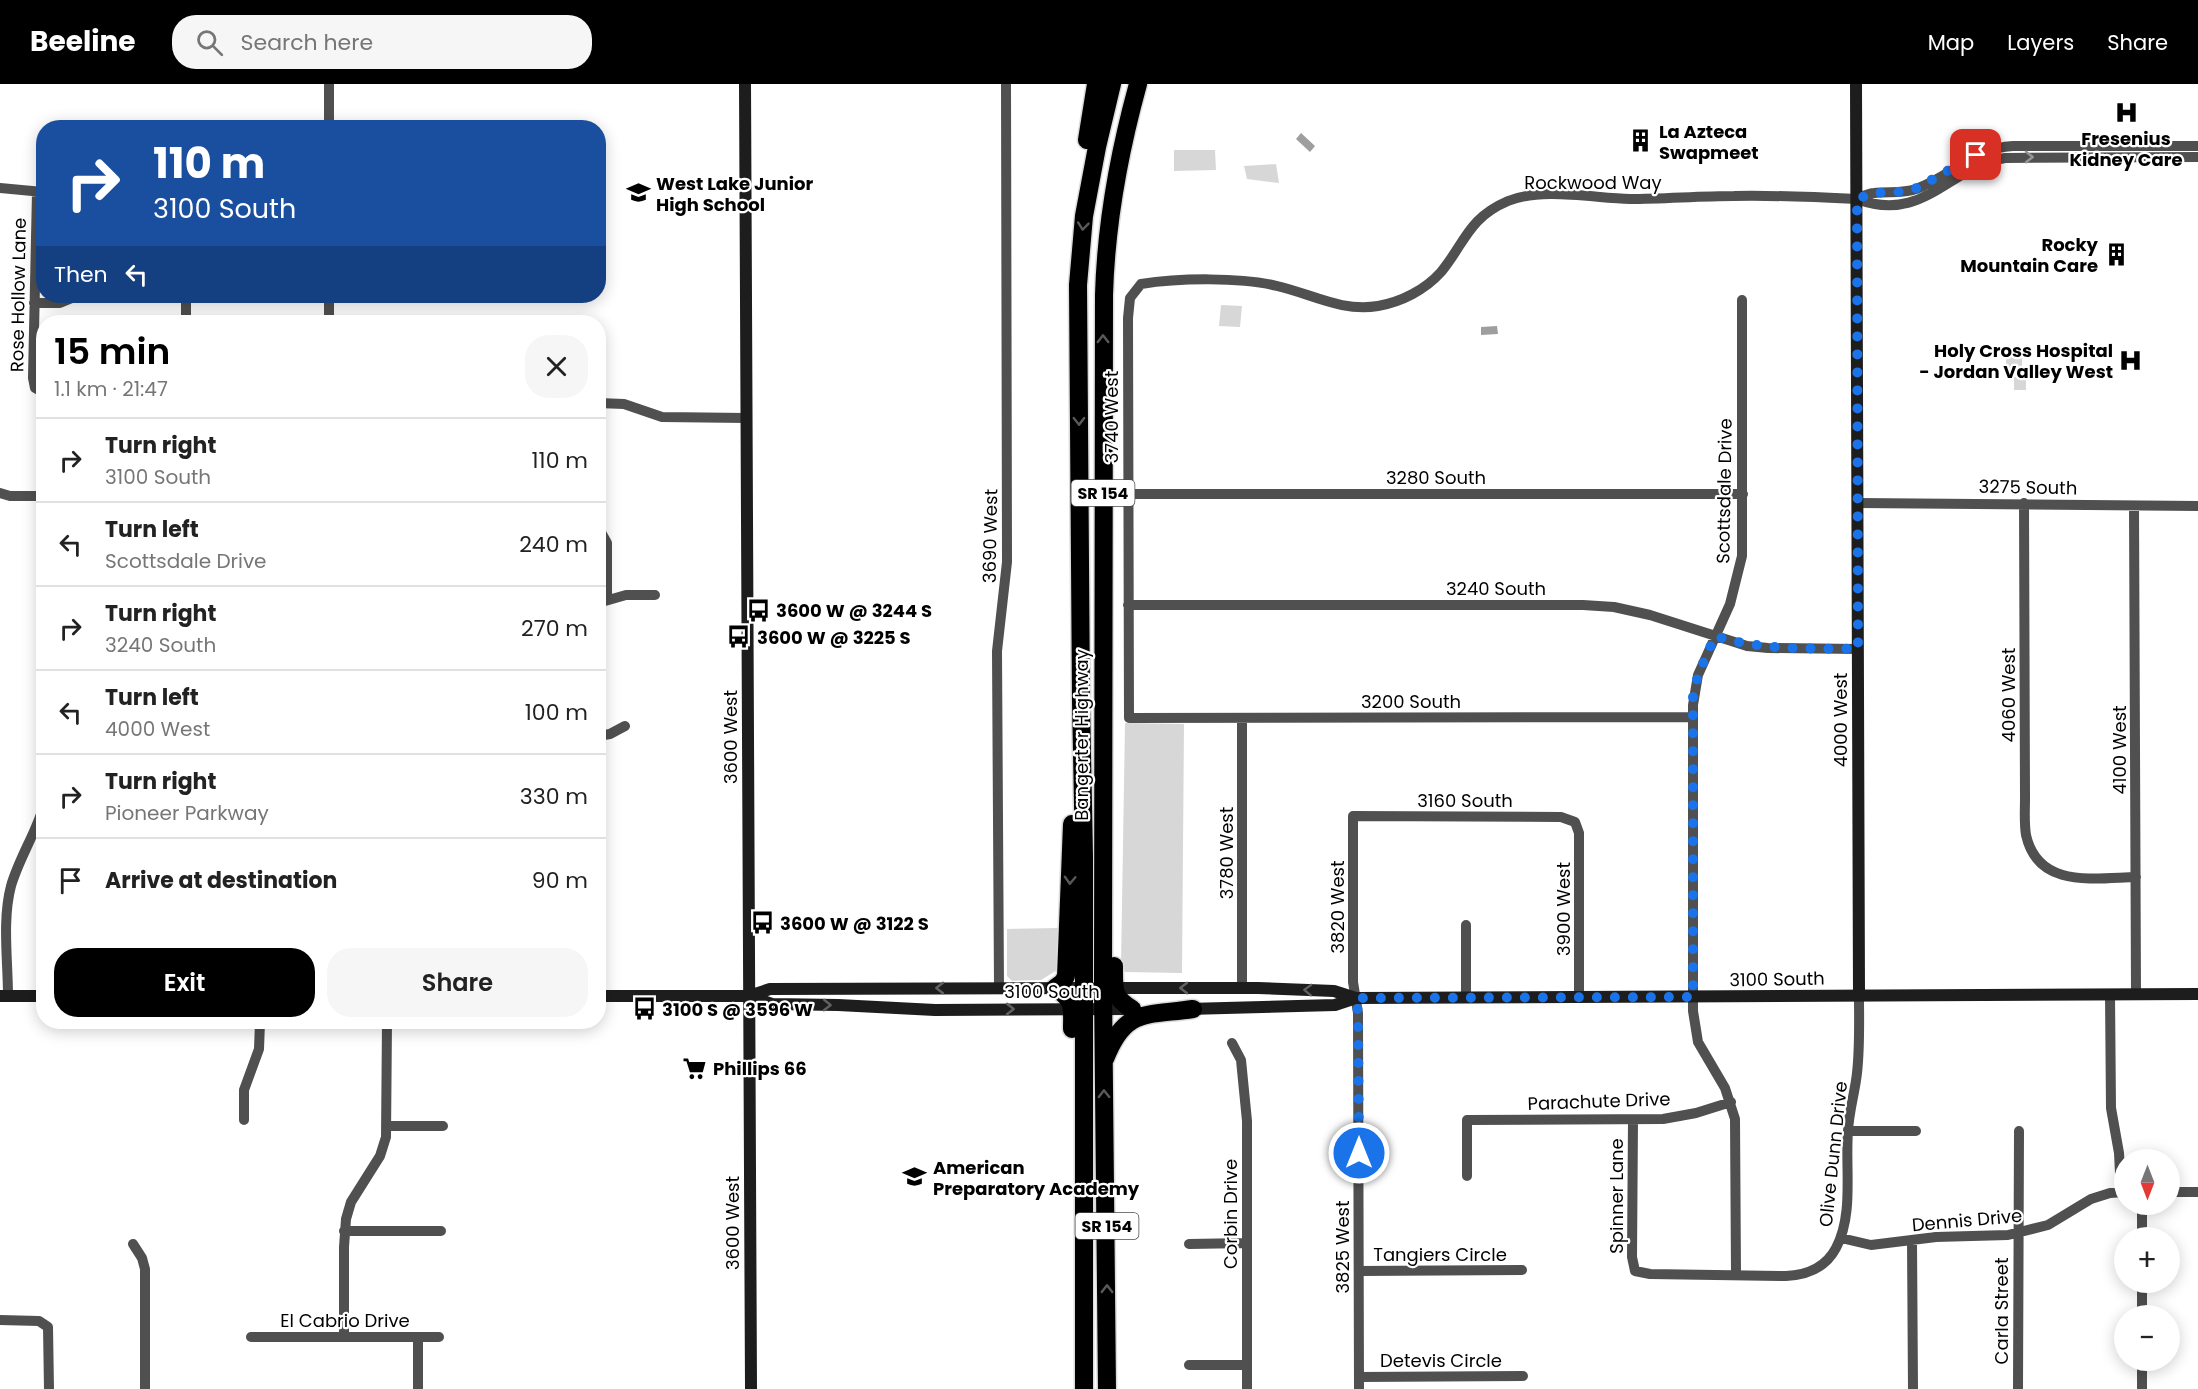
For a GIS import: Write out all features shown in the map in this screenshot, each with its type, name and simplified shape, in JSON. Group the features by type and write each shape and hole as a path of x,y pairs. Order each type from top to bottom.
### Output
{"highway":[{"path":"1092,168 1087,143 1096,84"},
{"name":"Bangerter Highway","path":"1097,1389 1097,1326 1078,1283 1072,1260 1078,1009 1084,988 1078,285 1084,216 1092,168 1112,84"},
{"path":"1113,197 1105,167 1124,84"},
{"name":"Bangerter Highway","path":"1107,1389 1103,1064 1103,1009 1108,988 1102,692 1104,295 1106,253 1113,197 1122,146 1138,84"},
{"path":"1079,519 1089,538 1091,667 1102,692"},
{"path":"1078,1009 1066,994 1055,988 1063,982 1066,976 1073,799 1083,782"},
{"path":"1108,988 1122,1004 1132,1009"},
{"path":"1103,1064 1116,1036 1134,1018 1194,1009"},
{"path":"1084,1389 1085,1295"}],"main road":[{"name":"3600 West","path":"745,84 751,1389"},
{"name":"4000 West","path":"1856,84 1859,995"},
{"name":"3100 South","path":"606,996 749,996 770,989 999,988 1242,988 1335,991 1356,998 2198,994"},
{"path":"4,996 36,996"},
{"name":"3100 South","path":"749,996 772,1004 935,1010 1194,1009 1335,1005 1356,998"}],"street":[{"path":"329,84 329,120"},
{"name":"3690 West","path":"999,988 997,651 1007,562 1006,84"},
{"path":"1857,199 1874,193 1899,192 1917,188 1976,155 1996,148 2198,146"},
{"path":"1857,199 1872,205 1914,202 1984,164 2005,158 2198,157"},
{"path":"0,188 36,192"},
{"name":"Rockwood Way","path":"1160,281 1246,281 1292,290 1333,304 1368,308 1393,303 1423,288 1440,273 1462,238 1480,218 1499,206 1519,198 1538,195 1632,199 1746,196 1857,199"},
{"name":"Rose Hollow Lane","path":"36,266 33,382 36,389"},
{"name":"3740 West","path":"1130,718 1128,318 1130,298 1142,284 1160,281"},
{"name":"Scottsdale Drive","path":"1736,1274 1735,1119 1722,1081 1698,1042 1694,1023 1693,697 1698,675 1730,604 1740,568 1743,546 1742,300"},
{"path":"36,303 60,303"},
{"path":"606,403 624,404 662,417 746,418"},
{"path":"0,493 10,496 36,496"},
{"name":"3280 South","path":"1128,494 1743,494"},
{"name":"3275 South","path":"1858,503 2198,506"},
{"name":"4060 West","path":"2024,503 2026,833 2030,848 2043,866 2057,875 2084,879 2136,877"},
{"name":"4100 West","path":"2134,506 2136,994"},
{"path":"606,541 606,558"},
{"path":"606,600 626,595 655,595"},
{"name":"3240 South","path":"1128,605 1583,605 1614,607 1650,615 1747,646 1858,649"},
{"name":"3200 South","path":"1130,718 1693,717"},
{"name":"3780 West","path":"1242,718 1242,988"},
{"path":"606,735 625,726"},
{"name":"3160 South","path":"1353,816 1561,817 1575,822"},
{"name":"3820 West","path":"1353,816 1353,982 1356,998"},
{"name":"3900 West","path":"1575,822 1579,833 1579,998"},
{"path":"4,996 9,897 14,879 36,830"},
{"path":"1466,926 1466,998"},
{"path":"2110,994 2110,1108 2118,1149"},
{"name":"Olive Dunn Drive","path":"1635,1271 1650,1274 1786,1276 1804,1274 1826,1262 1831,1256 1840,1238 1847,1192 1848,1131 1858,1066 1859,995"},
{"name":"3825 West","path":"1356,998 1358,1013 1359,1383"},
{"path":"244,1120 244,1090 259,1049 260,1029"},
{"path":"344,1337 344,1230 351,1202 380,1156 386,1137 387,1029"},
{"name":"Corbin Drive","path":"1232,1043 1241,1060 1245,1094 1247,1389"},
{"name":"Parachute Drive","path":"1467,1176 1467,1120 1663,1119 1696,1113 1731,1102"},
{"name":"Spinner Lane","path":"1633,1120 1632,1257 1635,1271"},
{"path":"387,1126 443,1126"},
{"path":"1848,1131 1916,1131"},
{"name":"Carla Street","path":"2018,1389 2019,1131"},
{"path":"2180,1192 2198,1192"},
{"name":"Dennis Drive","path":"1840,1238 1871,1245 1936,1237 2018,1234 2048,1226 2091,1199 2114,1194"},
{"path":"344,1230 441,1230"},
{"path":"1912,1241 1913,1389"},
{"path":"1189,1244 1247,1243"},
{"path":"133,1244 142,1258 145,1269 145,1389"},
{"name":"Tangiers Circle","path":"1359,1271 1522,1270"},
{"path":"0,1320 39,1321 48,1327 49,1389"},
{"name":"El Cabrio Drive","path":"251,1337 439,1337"},
{"path":"418,1337 418,1389"},
{"path":"1189,1365 1247,1365"},
{"path":"2142,1371 2142,1389"},
{"name":"Detevis Circle","path":"1359,1383 1522,1376"}],"shaded area":[{"path":"1301,133 1315,146 1310,152 1296,139"},
{"path":"1174,150 1215,150 1216,170 1174,171"},
{"path":"1276,164 1279,183 1247,179 1244,166"},
{"path":"1221,305 1242,306 1240,327 1219,326"},
{"path":"1497,326 1498,334 1481,335 1481,327"},
{"path":"2006,353 2022,353 2022,369 2006,369"},
{"path":"2014,377 2026,377 2026,390 2014,390"},
{"path":"1125,723 1184,724 1182,973 1125,972 1121,966"},
{"path":"1058,928 1059,969 1041,980 1012,981 1007,976 1007,929"}],"place":[{"name":"Fresenius Kidney Care","path":"2126,112"},
{"name":"La Azteca Swapmeet","path":"1641,141"},
{"name":"West Lake Junior High School","path":"638,193"},
{"name":"Rocky Mountain Care","path":"2116,254"},
{"name":"Holy Cross Hospital - Jordan Valley West","path":"2131,360"},
{"name":"3600 W @ 3244 S","path":"758,610"},
{"name":"3600 W @ 3225 S","path":"739,637"},
{"name":"3600 W @ 3122 S","path":"762,923"},
{"name":"3100 S @ 3596 W","path":"644,1009"},
{"name":"Phillips 66","path":"695,1068"},
{"name":"American Preparatory Academy","path":"915,1177"}],"route":[{"path":"1359,1153 1356,998 1693,997 1693,697 1700,669 1715,636 1747,646 1768,648 1858,649 1857,199 1874,193 1909,191 1932,181 1976,155"}]}
